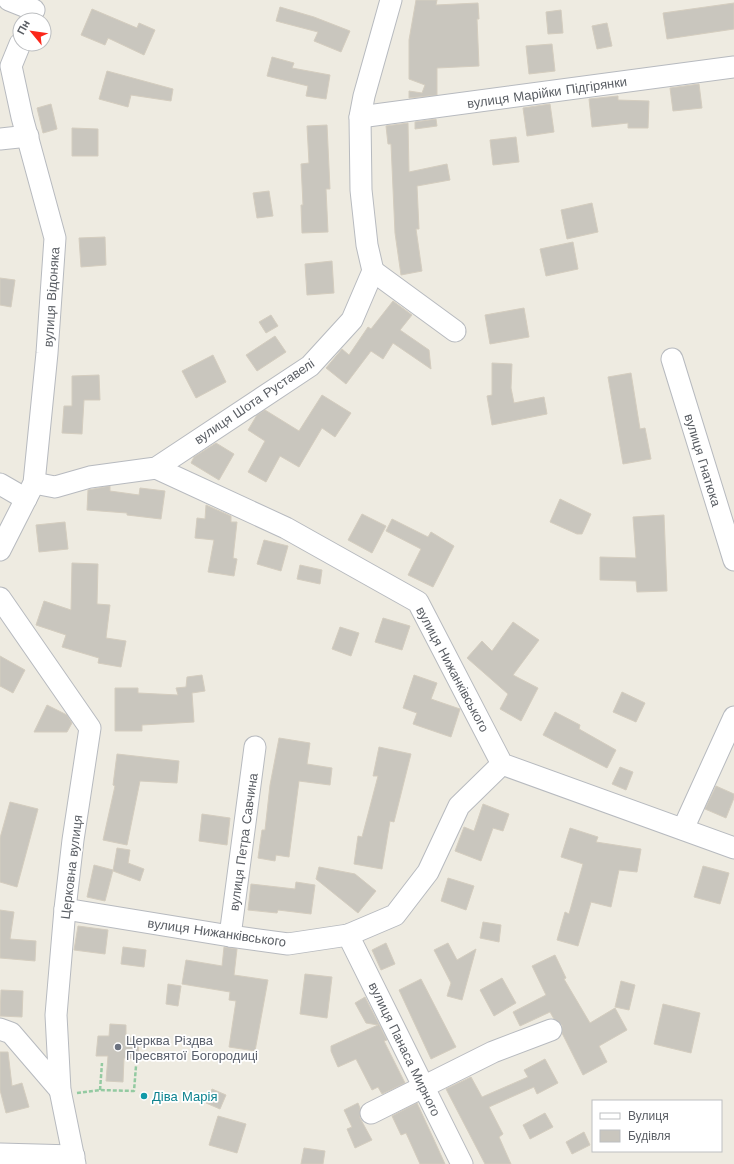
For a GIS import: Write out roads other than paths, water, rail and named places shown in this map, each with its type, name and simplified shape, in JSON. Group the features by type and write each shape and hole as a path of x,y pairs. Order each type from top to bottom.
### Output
{"street":[{"path":"391,0 364,96 360,117 361,190 367,245 373,271 455,331"},
{"name":"вулиця Відоняка","path":"0,550 30,491 47,353 55,238 11,66 17,52"},
{"name":"вулиця Марійки Підгірянки","path":"360,117 734,67"},
{"path":"0,140 28,136"},
{"name":"вулиця Шота Руставелі","path":"0,484 30,491 55,487 90,477 156,468 310,366 352,320 373,271"},
{"name":"вулиця Гнатюка","path":"672,359 734,560"},
{"name":"вулиця Нижанківського","path":"65,909 288,944 348,935 395,915 428,872 459,806 502,764 418,602 286,528 156,468"},
{"name":"Церковна вулиця","path":"0,598 90,728 73,840 65,909 56,1015 60,1093 75,1160"},
{"path":"683,829 734,717"},
{"name":"вулиця Петра Савчина","path":"230,936 256,748"},
{"path":"502,764 734,848"},
{"name":"вулиця Панаса Мирного","path":"348,935 462,1164"},
{"path":"0,1029 11,1033 60,1093"},
{"path":"371,1113 493,1052 551,1030"},
{"path":"0,1154 75,1160"}],"place":[{"name":"Церква Різдва Пресвятої Богородиці","path":"118,1047"},
{"name":"Діва Марія","path":"144,1096"}]}
